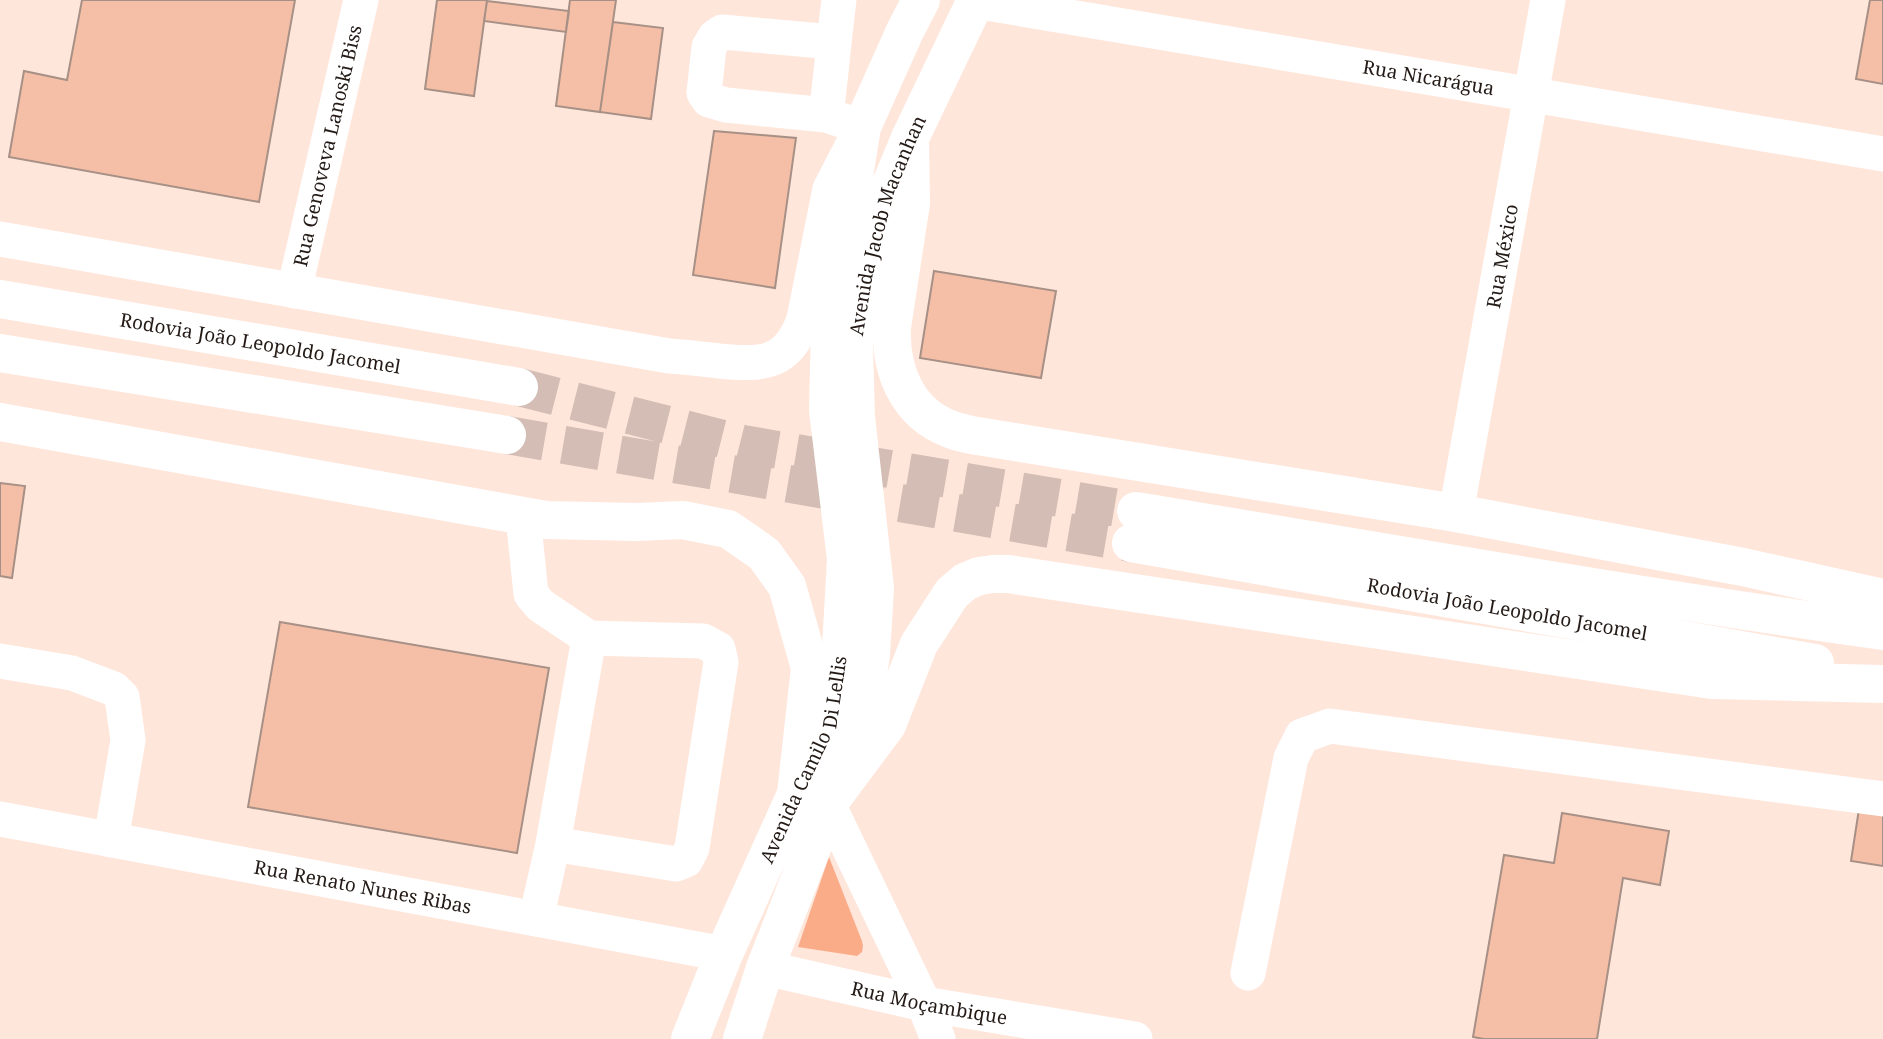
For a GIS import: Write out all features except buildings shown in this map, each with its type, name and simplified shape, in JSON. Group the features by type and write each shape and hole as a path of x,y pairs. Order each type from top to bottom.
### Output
{"main road":[{"name":"Avenida Jacob Macanhan","path":"848,465 828,410 830,326 862,127 921,0"},
{"name":"Avenida Jacob Macanhan","path":"848,465 856,417 855,347 865,278 886,196 910,138 976,1"},
{"path":"910,138 911,203 892,327 893,359 897,375 917,406 949,429 971,435 1456,513 1742,567 1883,598"},
{"name":"Rodovia João Leopoldo Jacomel","path":"0,299 519,387"},
{"path":"0,353 507,435"},
{"path":"0,422 547,520 683,520 728,529 764,554 787,586 810,668 812,799"},
{"name":"Avenida Camilo Di Lellis","path":"742,1039 765,968 812,799 830,722 841,648 848,465"},
{"name":"Rodovia João Leopoldo Jacomel","path":"1883,631 1585,586 1134,527 1883,675"},
{"path":"812,799 887,726 919,644 942,606 965,582 993,573 1712,680 1883,684"},
{"name":"Avenida Camilo Di Lellis","path":"690,1039 724,954 812,799"}],"street":[{"name":"Rua Genoveva Lanoski Biss","path":"294,291 361,0"},
{"path":"827,115 839,0"},
{"name":"Rua México","path":"1456,513 1548,0"},
{"name":"Rua Nicarágua","path":"976,1 1883,154"},
{"path":"0,239 669,356 758,363 780,354 791,345 799,332 804,319 830,190 862,127 827,115 726,105 709,100 704,93 709,47 722,32 833,43"},
{"path":"523,516 531,594 540,605 589,638 703,641 718,649 721,662 692,848 685,860 676,864 553,844"},
{"path":"536,919 553,844 589,638"},
{"path":"0,661 72,673 114,689 122,697 128,740 111,840"},
{"path":"1248,973 1291,758 1302,736 1330,726 1883,799"},
{"path":"812,799 924,1004 938,1039"},
{"name":"Rua Renato Nunes Ribas","path":"0,819 724,954"},
{"name":"Rua Moçambique","path":"765,968 924,1004 1135,1039"}],"shaded area":[{"path":"829,857 862,941 862,952 857,956 798,947"}],"tunnel":[{"path":"519,387 743,444 1136,511"},
{"path":"507,435 1131,543"}]}
